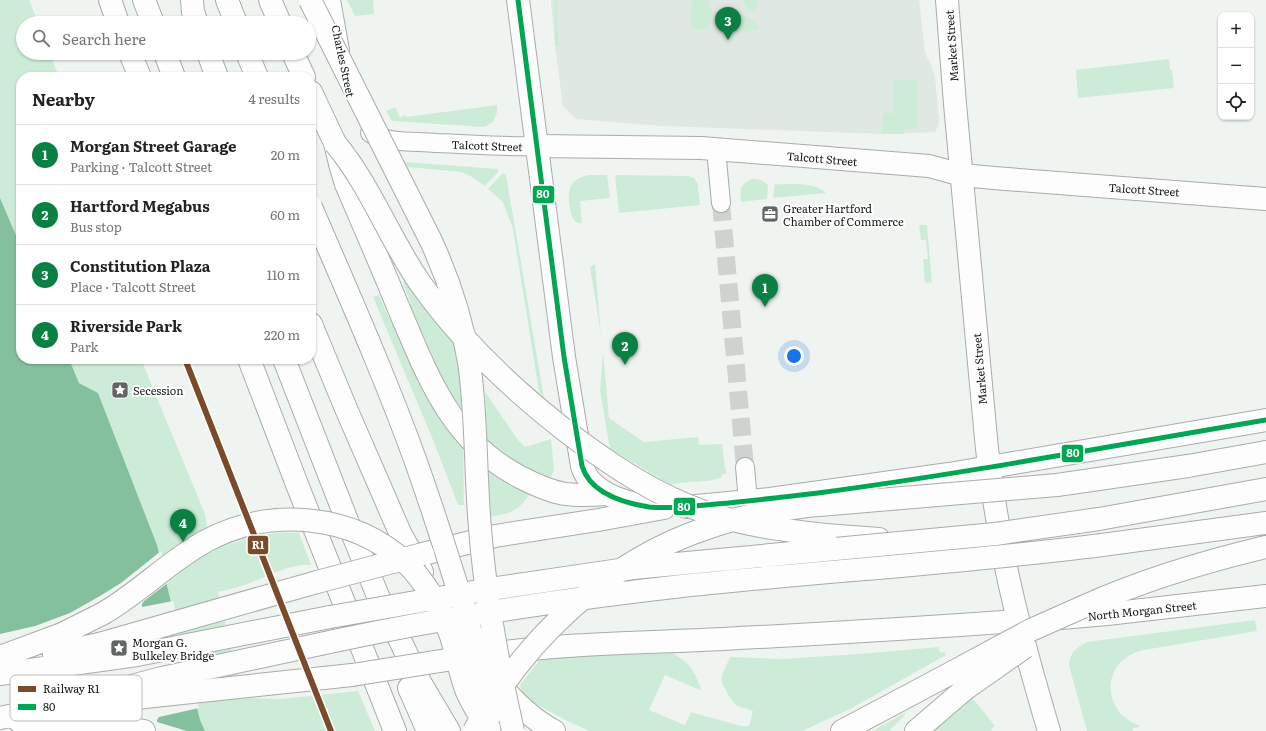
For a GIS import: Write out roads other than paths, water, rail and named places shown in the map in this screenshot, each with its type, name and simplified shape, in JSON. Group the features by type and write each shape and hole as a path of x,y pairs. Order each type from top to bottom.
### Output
{"main road":[{"path":"110,0 116,16"},
{"path":"144,0 150,16"},
{"path":"227,0 233,16"},
{"path":"270,0 277,16"},
{"path":"310,0 431,242 447,278 458,312 466,346 471,380 477,499 483,558 498,660 513,731"},
{"path":"518,0 564,357 582,466 589,480 607,494 620,500 635,504 664,508"},
{"name":"Market Street","path":"947,0 989,468 1000,538 1018,621 1049,731"},
{"path":"133,60 138,72"},
{"path":"168,60 172,72"},
{"path":"211,60 215,72"},
{"path":"250,60 255,72"},
{"path":"316,102 335,142 356,170 392,238 433,301 460,334 494,370 528,402 566,431 611,464 643,484 673,500 702,511 734,521 790,531 906,542"},
{"path":"335,142 346,184 419,356 438,394 459,427 476,446 502,467 537,486 569,495 586,496 607,494"},
{"name":"Talcott Street","path":"537,146 678,147 716,149 930,166 962,175 1266,199"},
{"path":"316,219 392,400 415,461 436,521 500,731"},
{"path":"316,336 346,411 401,535 417,564 463,635 491,673 524,710 540,723 554,731"},
{"path":"251,364 395,731"},
{"path":"286,364 387,618 397,634 420,682 448,731"},
{"path":"0,667 99,644 317,582 495,536 664,508 748,501 989,468 1266,420"},
{"path":"474,731 514,670 533,646 567,611 592,590 622,569 664,545 698,531 753,514 778,510 815,505 1057,485 1188,466 1266,452"},
{"path":"0,674 137,655 330,617 490,589 633,568 995,534 1099,519 1266,489"},
{"path":"0,657 62,634 93,620 128,598 189,551 223,533 237,528 268,521 294,519 315,521 351,530 383,546 407,564 418,576 427,588 442,614 451,635 467,692 477,712 491,731"},
{"path":"142,684 339,640 456,618 588,598 684,586 976,560 1266,523"},
{"path":"842,731 959,680 1085,606 1124,589 1188,567 1266,548"},
{"name":"North Morgan Street","path":"142,698 352,675 533,649 1018,621 1107,614 1266,596"},
{"path":"387,618 394,652 428,731"},
{"path":"916,731 959,680"},
{"path":"0,719 10,717"},
{"path":"0,719 10,720"},
{"path":"14,721 92,724 116,726 144,731"}],"street":[{"name":"Charles Street","path":"331,0 350,94 363,126 377,137"},
{"name":"Talcott Street","path":"377,137 401,141 505,147 537,146"},
{"path":"716,149 721,203"},
{"path":"745,467 748,501"}],"tunnel":[{"path":"721,203 745,467"}],"rail line":[{"name":"R1","path":"187,364 331,731"}],"place":[{"name":"Constitution Plaza","path":"728,40"},
{"name":"Greater Hartford Chamber of Commerce","path":"770,214"},
{"name":"Morgan Street Garage","path":"765,307"},
{"name":"Hartford Megabus","path":"625,365"},
{"name":"Secession","path":"120,390"},
{"name":"Riverside Park","path":"183,542"},
{"name":"Morgan G. Bulkeley Bridge","path":"119,648"}]}
